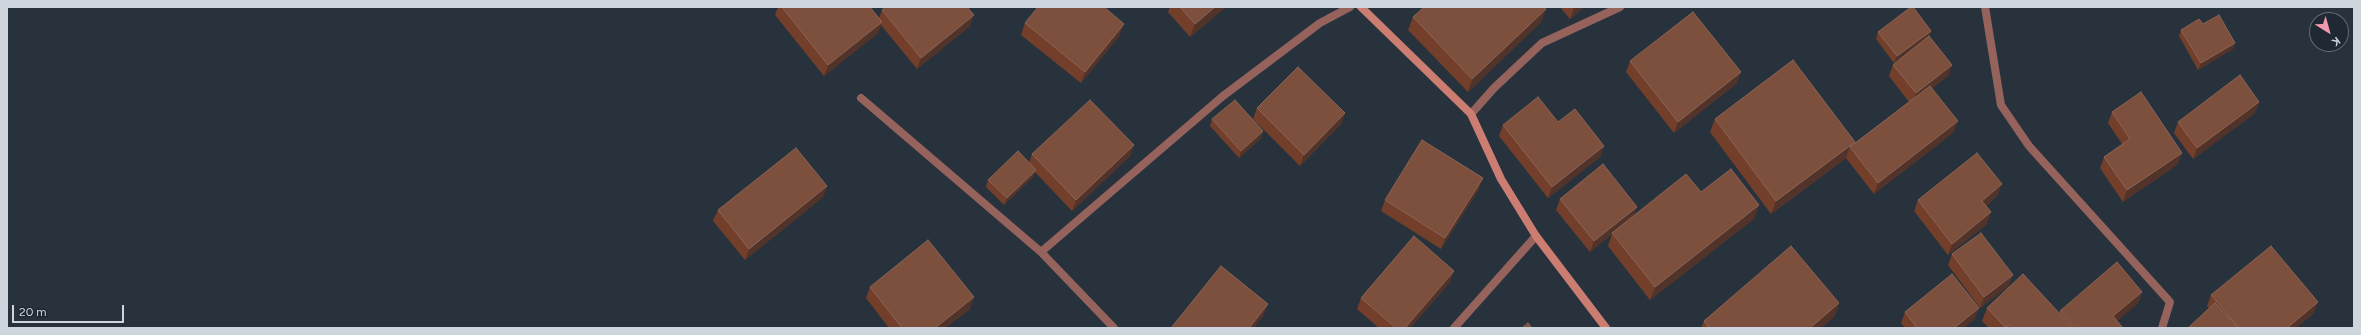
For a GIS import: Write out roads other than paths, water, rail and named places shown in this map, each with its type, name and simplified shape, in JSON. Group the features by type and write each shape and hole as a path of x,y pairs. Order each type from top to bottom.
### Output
{"street":[{"path":"1041,252 1223,96 1320,23 1350,7"},
{"path":"1361,7 1471,114 1501,179 1536,236 1606,328"},
{"path":"1471,114 1494,88 1542,43 1620,7"},
{"path":"1985,7 2001,105 2030,146 2170,302 2162,328"},
{"path":"861,98 1041,252 1114,328"},
{"path":"1454,328 1536,236"}]}
